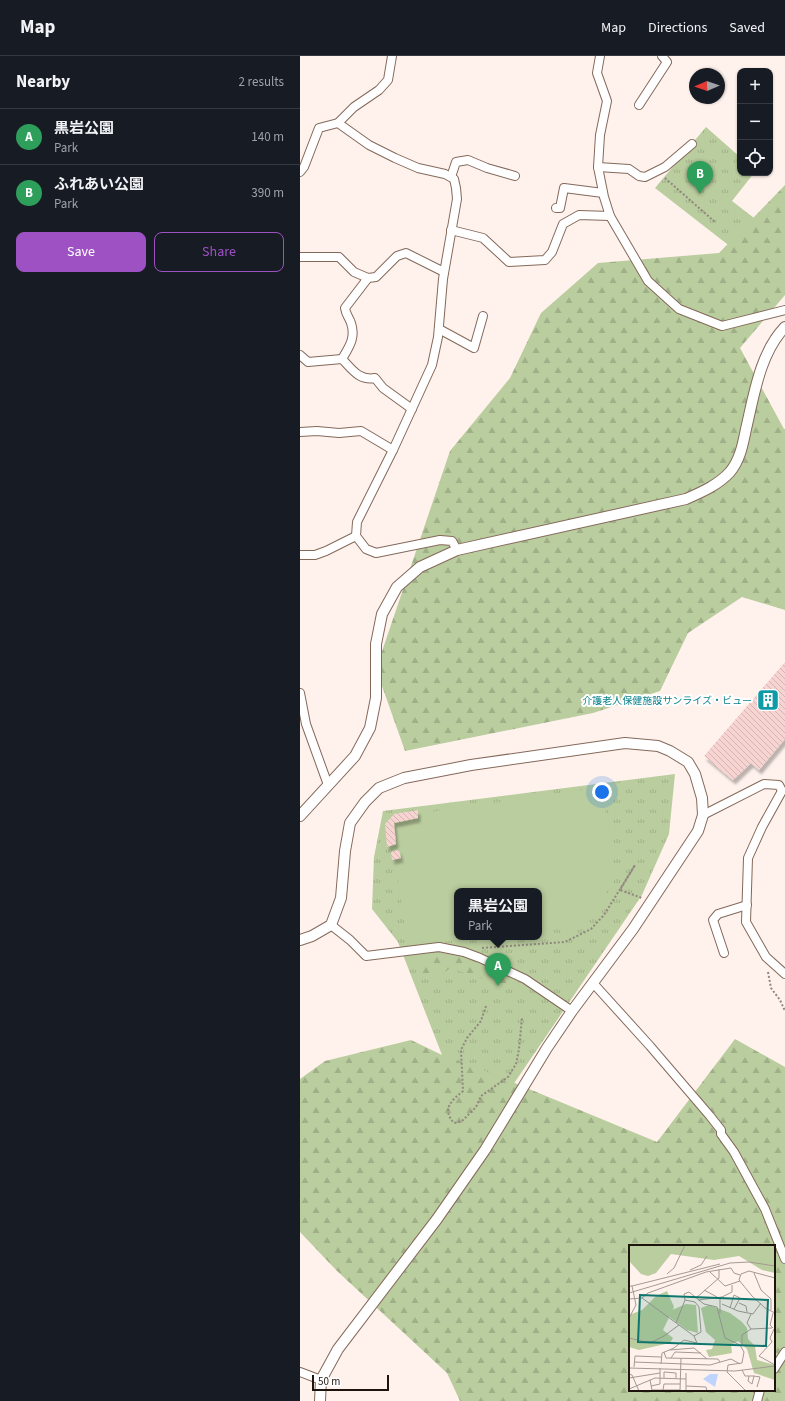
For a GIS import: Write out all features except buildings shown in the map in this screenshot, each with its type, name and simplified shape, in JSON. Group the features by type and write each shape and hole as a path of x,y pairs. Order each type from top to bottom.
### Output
{"street":[{"path":"300,172 304,167 319,128 338,122 354,107 378,90 388,80 392,56"},
{"path":"600,56 597,73 607,101 600,135 598,167 603,193 610,216 648,281 679,309 722,326 785,310"},
{"path":"639,105 667,62 662,56"},
{"path":"338,122 369,145 395,158 418,168 445,174 454,179 457,199 444,272 439,329 432,365 393,450 357,522 356,536 366,549 376,553 440,540 452,541 457,550"},
{"path":"598,167 629,169 639,176 645,177 665,167 692,144"},
{"path":"451,177 456,162 468,160 487,168 515,176"},
{"path":"556,208 560,208 564,188 603,193"},
{"path":"451,230 483,238 509,262 545,260 552,252 563,224 580,215 610,216"},
{"path":"300,257 339,257 354,272 368,278 376,277 397,256 406,253 444,272"},
{"path":"342,359 352,341 351,322 346,314 345,308 368,278"},
{"path":"439,329 474,348 483,316"},
{"path":"302,811 355,756 370,728 376,698 376,644 382,614 397,588 420,567 457,550 686,499 711,488 730,471 741,451 763,361 780,332 785,327"},
{"path":"300,355 308,362 342,359"},
{"path":"342,359 356,374 367,379 375,378 383,388 412,409"},
{"path":"300,432 317,431 339,433 362,431 393,450"},
{"path":"300,556 315,555 356,536"},
{"path":"300,693 306,724 328,785"},
{"path":"300,940 312,936 331,925 341,898 345,851 350,823 364,802 379,788 404,778 471,765 625,743 658,746 670,751 688,762 695,774 702,798 703,814 698,831 633,929 592,983 547,1048 485,1150 428,1230 338,1349 321,1380 320,1401"},
{"path":"703,814 764,784 779,785 782,791 762,827 748,858 746,922 766,957 785,974"},
{"path":"724,953 713,920 718,914 747,905"},
{"path":"331,925 350,940 366,956 439,946 480,958 525,979 572,1011"},
{"path":"592,983 650,1046 710,1116 720,1130 721,1134 734,1152 764,1210 785,1259"},
{"path":"775,1367 785,1352"},
{"path":"300,1372 321,1380"},
{"path":"757,1401 760,1391"}],"path":[{"path":"672,183 715,222"},
{"path":"480,949 565,942 591,930 604,915 635,865 629,875 623,885 620,890"},
{"path":"620,890 652,901"},
{"path":"766,957 771,988 780,1000 785,1011"},
{"path":"486,1006 481,1021 467,1038 461,1050 463,1091 450,1103 448,1109 449,1115 454,1123 462,1121 476,1108 481,1096 508,1077 516,1064 522,1018"}],"green space":[{"path":"706,127 737,154 737,176 752,176 732,201 758,221 736,251 655,188"},
{"path":"785,185 785,295 740,348 785,429 785,610 742,597 688,633 660,691 593,713 405,751 376,669 450,451 510,378 541,313 598,263 719,253"},
{"path":"675,774 669,834 642,895 479,1135 441,1119 442,1055 398,942 372,909 374,857 383,811"},
{"path":"602,787 615,879 591,917 584,922 542,928 542,888 454,888 454,940 456,940 408,947 389,818"},
{"path":"449,953 494,969 524,989 502,985 450,968 439,977 425,979 418,963 419,959 431,954"},
{"path":"735,1039 785,1067 785,1401 460,1401 447,1373 337,1271 300,1232 300,1079 325,1061 411,1040 442,1055 466,1063 657,1142"}],"place":[{"name":"ふれあい公園","path":"700,194"},
{"name":"介護老人保健施設サンライズ・ビュー","path":"768,700"},
{"name":"黒岩公園","path":"498,986"}]}
